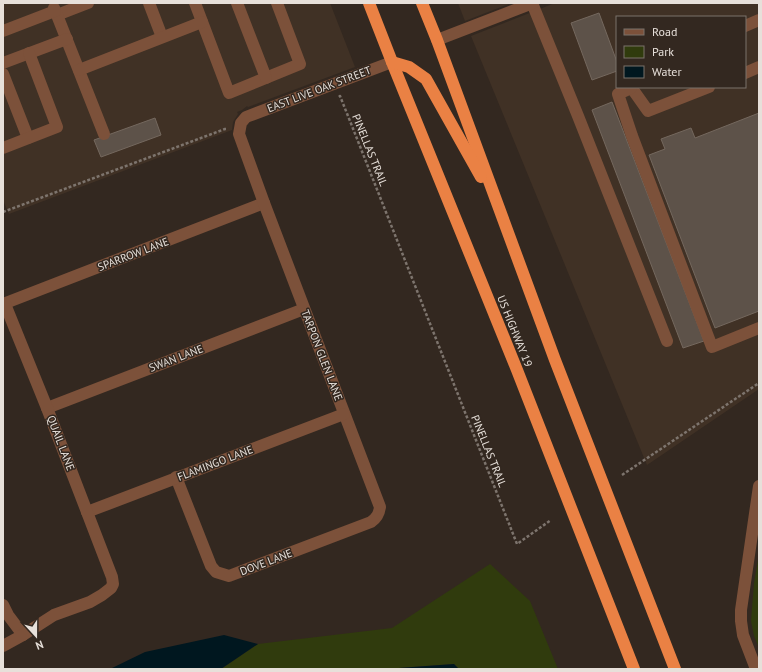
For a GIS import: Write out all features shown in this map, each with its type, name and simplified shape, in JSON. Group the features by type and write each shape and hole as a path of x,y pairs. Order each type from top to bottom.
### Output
{"highway":[{"name":"US HIGHWAY 19","path":"369,3 517,370 634,669"},
{"path":"422,3 558,367 675,669"},
{"path":"392,62 409,67 426,79 499,209"}],"street":[{"path":"3,31 55,10 88,3"},
{"path":"150,3 162,38"},
{"path":"195,3 229,93 300,64 277,3"},
{"path":"237,3 266,78"},
{"path":"437,40 533,3 667,341"},
{"path":"55,10 104,134"},
{"path":"746,26 759,20"},
{"path":"79,70 202,22"},
{"path":"3,63 67,39"},
{"path":"3,148 57,127 29,53"},
{"name":"EAST LIVE OAK STREET","path":"239,134 241,123 246,117 392,62"},
{"path":"746,73 759,67"},
{"path":"3,74 28,138"},
{"path":"629,88 618,94 632,136 712,347 759,328"},
{"path":"632,88 648,111 706,88"},
{"name":"TARPON GLEN LANE","path":"239,134 304,309 380,506"},
{"name":"SPARROW LANE","path":"4,304 264,203"},
{"name":"QUAIL LANE","path":"4,304 47,408 112,577 113,584 111,588 95,600 54,615 23,635"},
{"name":"SWAN LANE","path":"47,408 304,309"},
{"name":"FLAMINGO LANE","path":"86,512 344,414"},
{"name":"DOVE LANE","path":"176,477 211,566 216,572 229,576 371,522 379,513 380,506"},
{"path":"756,669 743,635 741,610 759,486"},
{"path":"3,605 8,615 23,635 3,646"}],"path":[{"name":"PINELLAS TRAIL","path":"333,99 340,96 517,544 550,520"},
{"path":"3,212 225,128 239,134"},
{"path":"622,476 759,383"}],"shaded area":[{"path":"3,3 330,3 355,67 248,107 247,106 237,112 238,114 233,122 232,130 9,214 3,200"},
{"path":"458,3 511,3 465,21"},
{"path":"555,3 759,3 759,389 647,465 471,36"}],"green space":[{"path":"759,554 759,648 754,636 751,621 754,583"},
{"path":"490,564 530,601 558,669 459,669 454,664 385,669 221,669 258,644 392,628"}],"water":[{"path":"224,635 258,644 221,669 110,669 145,652"},
{"path":"454,664 459,669 385,669"}],"building":[{"path":"599,13 616,59 616,71 592,80 571,23"},
{"path":"612,102 704,341 683,348 592,110"},
{"path":"759,113 759,311 715,328 649,155 665,149 661,139 691,128 695,138"},
{"path":"155,118 161,135 101,157 94,140"}]}
